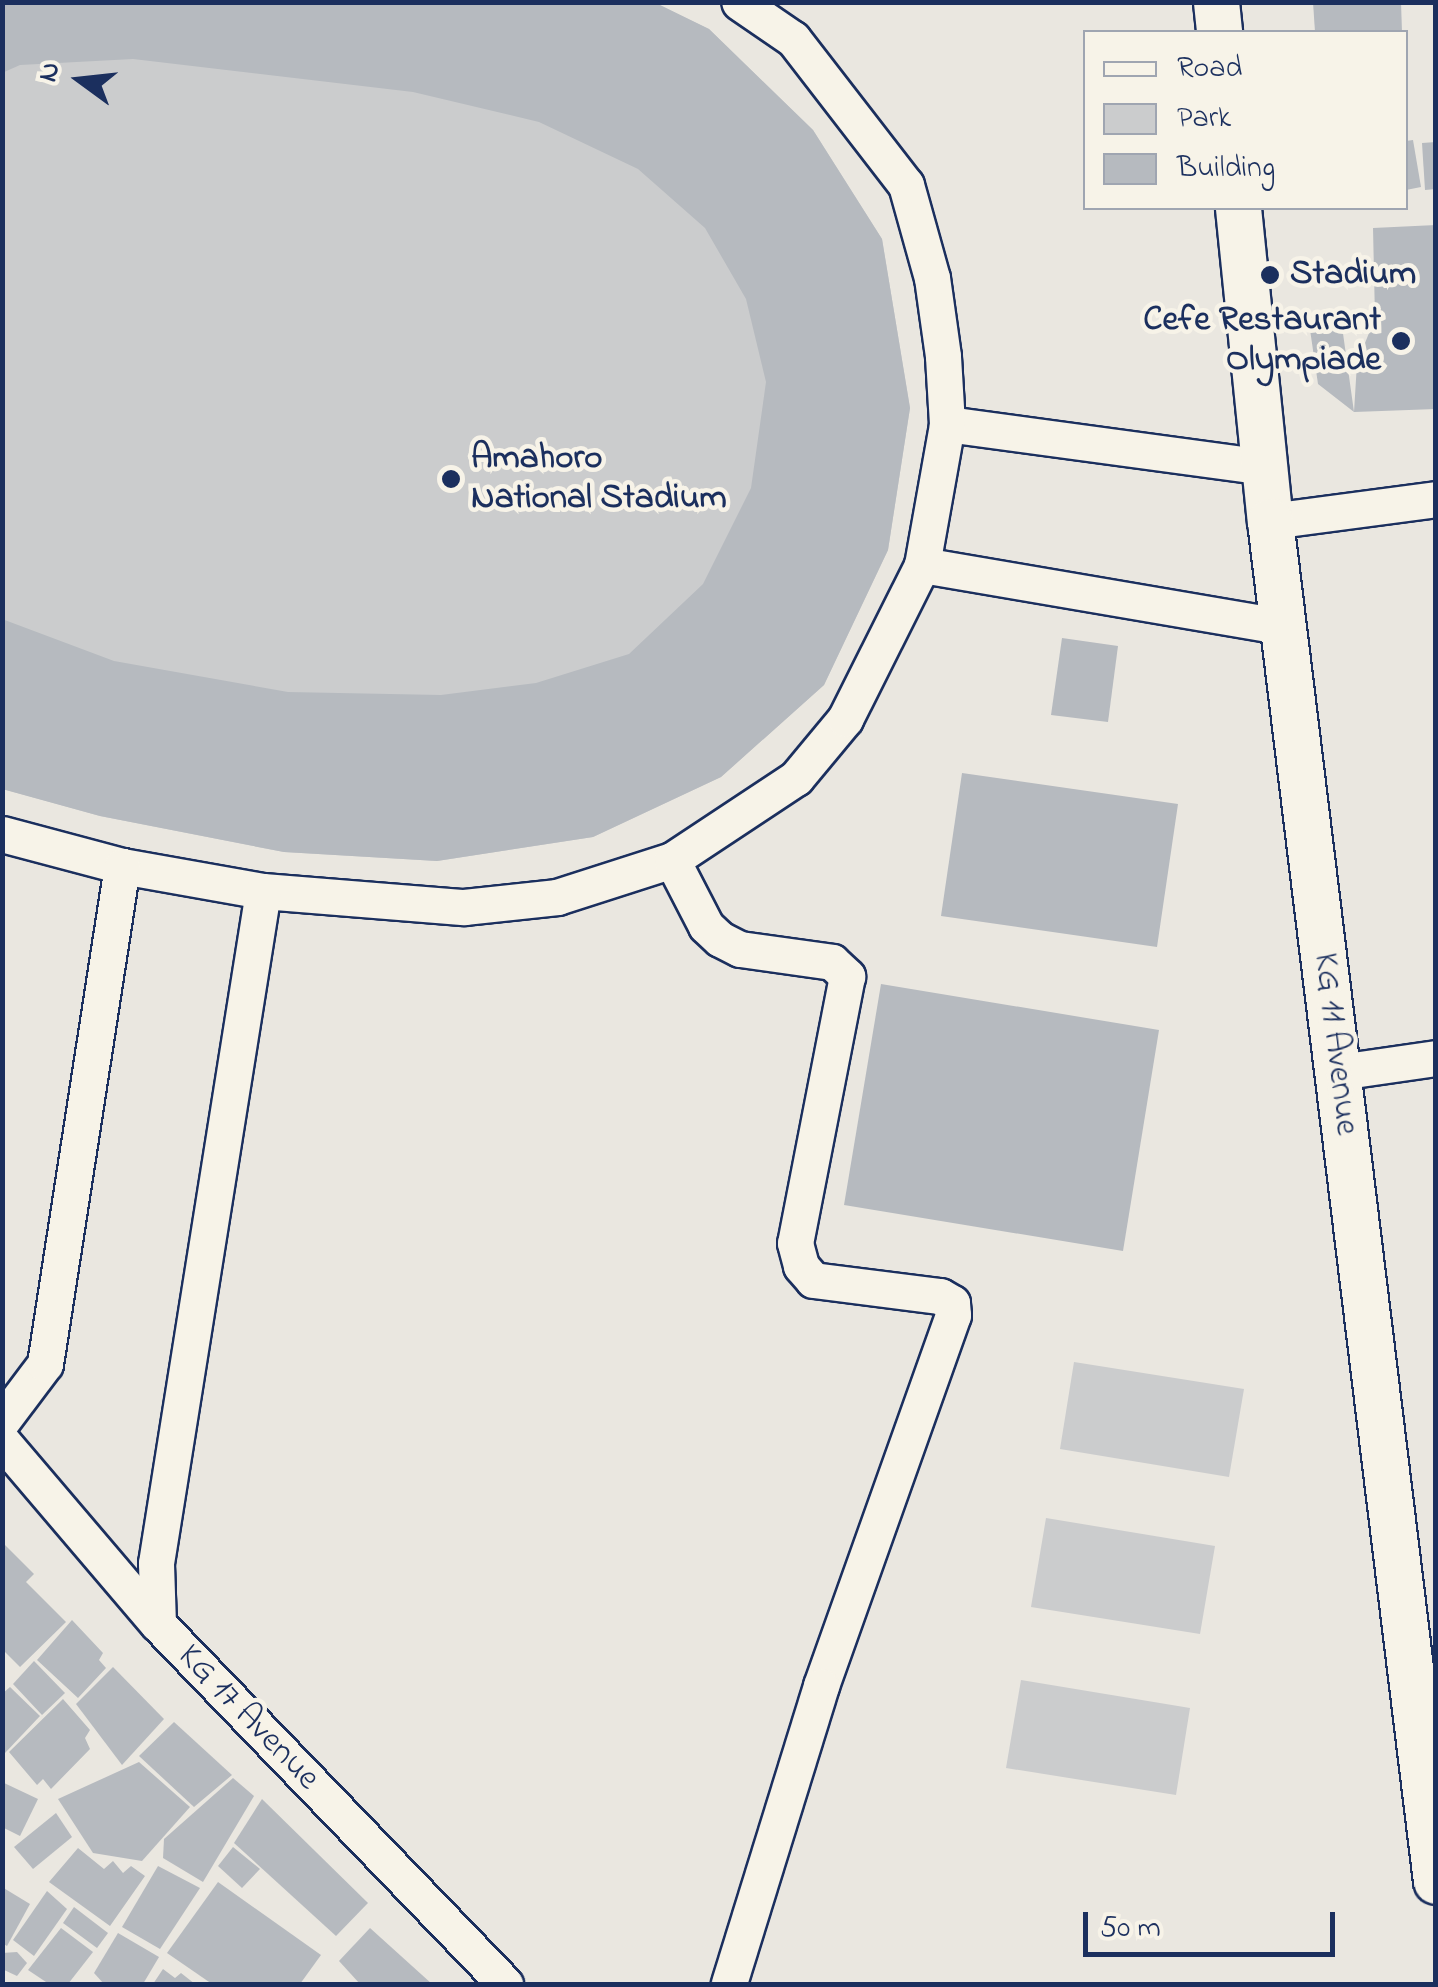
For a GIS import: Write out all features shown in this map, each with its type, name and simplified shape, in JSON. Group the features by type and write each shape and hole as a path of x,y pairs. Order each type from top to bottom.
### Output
{"main road":[{"path":"1216,2 1219,30"},
{"name":"KG 11 Avenue","path":"1238,210 1270,521 1436,1881"}],"street":[{"path":"2,834 122,866 263,891 464,907 557,897 672,860 796,778 846,719 922,566 948,424 932,278 906,185 793,39 739,2"},
{"path":"948,424 1266,468"},
{"path":"1270,521 1436,499"},
{"path":"922,566 1283,627"},
{"path":"672,860 706,926 720,939 740,949 832,962 847,976 795,1243 801,1266 813,1280 940,1296 952,1303 953,1315 822,1686 729,1984"},
{"path":"2,1421 45,1364 122,866"},
{"path":"158,1624 156,1563 263,891"},
{"path":"1339,1072 1436,1058"},
{"name":"KG 17 Avenue","path":"2,1441 158,1624 506,1984"}],"green space":[{"name":"Amahoro National Stadium","path":"3,3 654,3 709,29 813,130 882,239 910,408 888,550 824,685 721,777 593,837 437,861 284,852 100,816 3,789"},
{"path":"1074,1362 1244,1389 1229,1477 1060,1449"},
{"path":"1046,1518 1215,1546 1200,1634 1031,1607"},
{"path":"1021,1680 1190,1708 1176,1795 1006,1768"}],"building":[{"path":"2,2 654,2 709,29 813,130 882,239 910,408 888,550 824,685 721,777 593,837 437,861 284,852 100,816 2,789 2,619 114,661 288,692 441,695 536,683 629,654 703,584 751,488 766,382 746,299 705,228 638,169 539,122 413,92 133,59 20,65 2,73"},
{"path":"1313,2 1401,2 1402,30 1315,30"},
{"path":"1413,140 1421,187 1408,190 1408,141"},
{"path":"1436,142 1436,189 1425,190 1422,143"},
{"name":"Cefe Restaurant Olympiade","path":"1436,225 1436,409 1354,412 1357,363 1375,318 1373,228"},
{"path":"1340,312 1354,412 1318,384 1308,316"},
{"path":"1062,638 1118,646 1108,722 1051,715"},
{"path":"962,773 1178,804 1157,947 941,916"},
{"path":"881,984 1159,1030 1123,1251 844,1205"},
{"path":"2,1542 34,1574 26,1582 66,1622 20,1667 2,1649"},
{"path":"72,1620 103,1653 99,1660 106,1668 78,1698 37,1660"},
{"path":"34,1661 65,1693 42,1715 13,1684"},
{"path":"113,1667 164,1719 122,1765 76,1704"},
{"path":"10,1687 40,1716 5,1753 2,1694"},
{"path":"63,1699 90,1730 85,1738 90,1749 51,1789 43,1779 37,1785 9,1752"},
{"path":"174,1722 232,1775 194,1807 139,1756"},
{"path":"139,1762 190,1807 142,1861 93,1853 58,1799"},
{"path":"233,1778 254,1796 203,1882 163,1858 164,1839"},
{"path":"2,1782 38,1799 20,1836 2,1827"},
{"path":"262,1799 368,1903 336,1936 234,1843"},
{"path":"56,1813 72,1837 33,1869 14,1847"},
{"path":"233,1847 260,1869 242,1888 218,1866"},
{"path":"78,1848 104,1869 113,1861 123,1873 131,1866 145,1876 110,1926 49,1882"},
{"path":"158,1866 200,1888 160,1949 122,1927"},
{"path":"218,1882 321,1955 300,1984 212,1984 167,1953"},
{"path":"2,1887 30,1904 7,1946 2,1943"},
{"path":"47,1891 67,1909 34,1956 13,1940"},
{"path":"74,1907 108,1933 97,1948 63,1923"},
{"path":"61,1928 93,1952 68,1984 49,1984 28,1970"},
{"path":"370,1928 432,1984 360,1984 339,1961"},
{"path":"118,1933 159,1957 143,1984 104,1984 94,1973"},
{"path":"17,1952 27,1963 17,1976 2,1969 2,1953"},
{"path":"163,1969 175,1978 181,1973 195,1984 153,1984"}],"place":[{"name":"Stadium","path":"1270,275"},
{"name":"Cefe Restaurant Olympiade","path":"1401,341"},
{"name":"Amahoro National Stadium","path":"451,479"}]}
